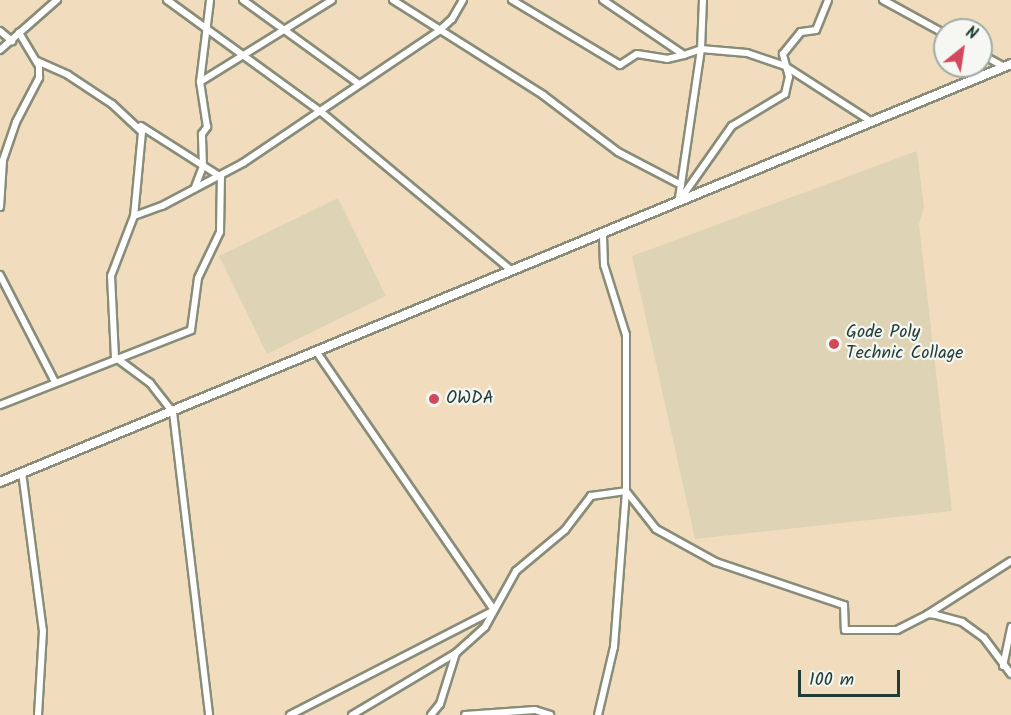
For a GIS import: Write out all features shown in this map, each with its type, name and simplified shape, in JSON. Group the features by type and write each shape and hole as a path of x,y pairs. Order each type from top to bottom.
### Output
{"street":[{"path":"0,50 57,0"},
{"path":"167,0 240,56 320,111 511,270"},
{"path":"195,187 203,166 202,134 207,128 200,82 210,0"},
{"path":"243,0 281,30 360,84"},
{"path":"200,82 332,0"},
{"path":"393,0 543,95 618,152 681,185"},
{"path":"134,216 162,207 216,174 243,163 440,30 452,19 463,0"},
{"path":"512,0 620,65 638,54 667,59 701,49 747,53 785,66 872,122"},
{"path":"603,0 684,55"},
{"path":"678,202 701,49 703,0"},
{"path":"678,202 732,126 785,94 789,77 783,54 790,41 801,32 816,30 828,0"},
{"path":"883,0 933,27"},
{"path":"0,31 12,41"},
{"path":"0,207 2,159 16,122 39,78 37,61 19,33"},
{"path":"993,60 1007,66"},
{"path":"0,405 115,357 191,330 198,278 220,232 221,177 140,126 68,75 37,61"},
{"path":"0,482 1007,66"},
{"path":"115,357 111,276 134,216 142,149 140,126"},
{"path":"598,715 614,647 626,490 626,335 604,265 603,232"},
{"path":"0,275 55,382"},
{"path":"316,351 494,610"},
{"path":"115,357 150,383 173,412 209,715"},
{"path":"22,472 42,631 38,715"},
{"path":"352,715 456,653 485,627 516,571 565,530 591,496 626,490"},
{"path":"626,490 656,529 716,562 844,605 845,630 897,630 928,614 1011,561"},
{"path":"290,715 494,610"},
{"path":"928,614 962,622 984,638 1011,674"},
{"path":"1003,666 1011,627"},
{"path":"431,715 440,704 456,653"},
{"path":"465,715 535,710 550,715"}],"shaded area":[{"path":"917,151 924,207 919,224 952,511 695,539 632,256"},
{"path":"338,198 386,296 267,354 219,256"}],"place":[{"name":"Gode Poly Technic Collage","path":"834,344"},
{"name":"OWDA","path":"434,399"}]}
